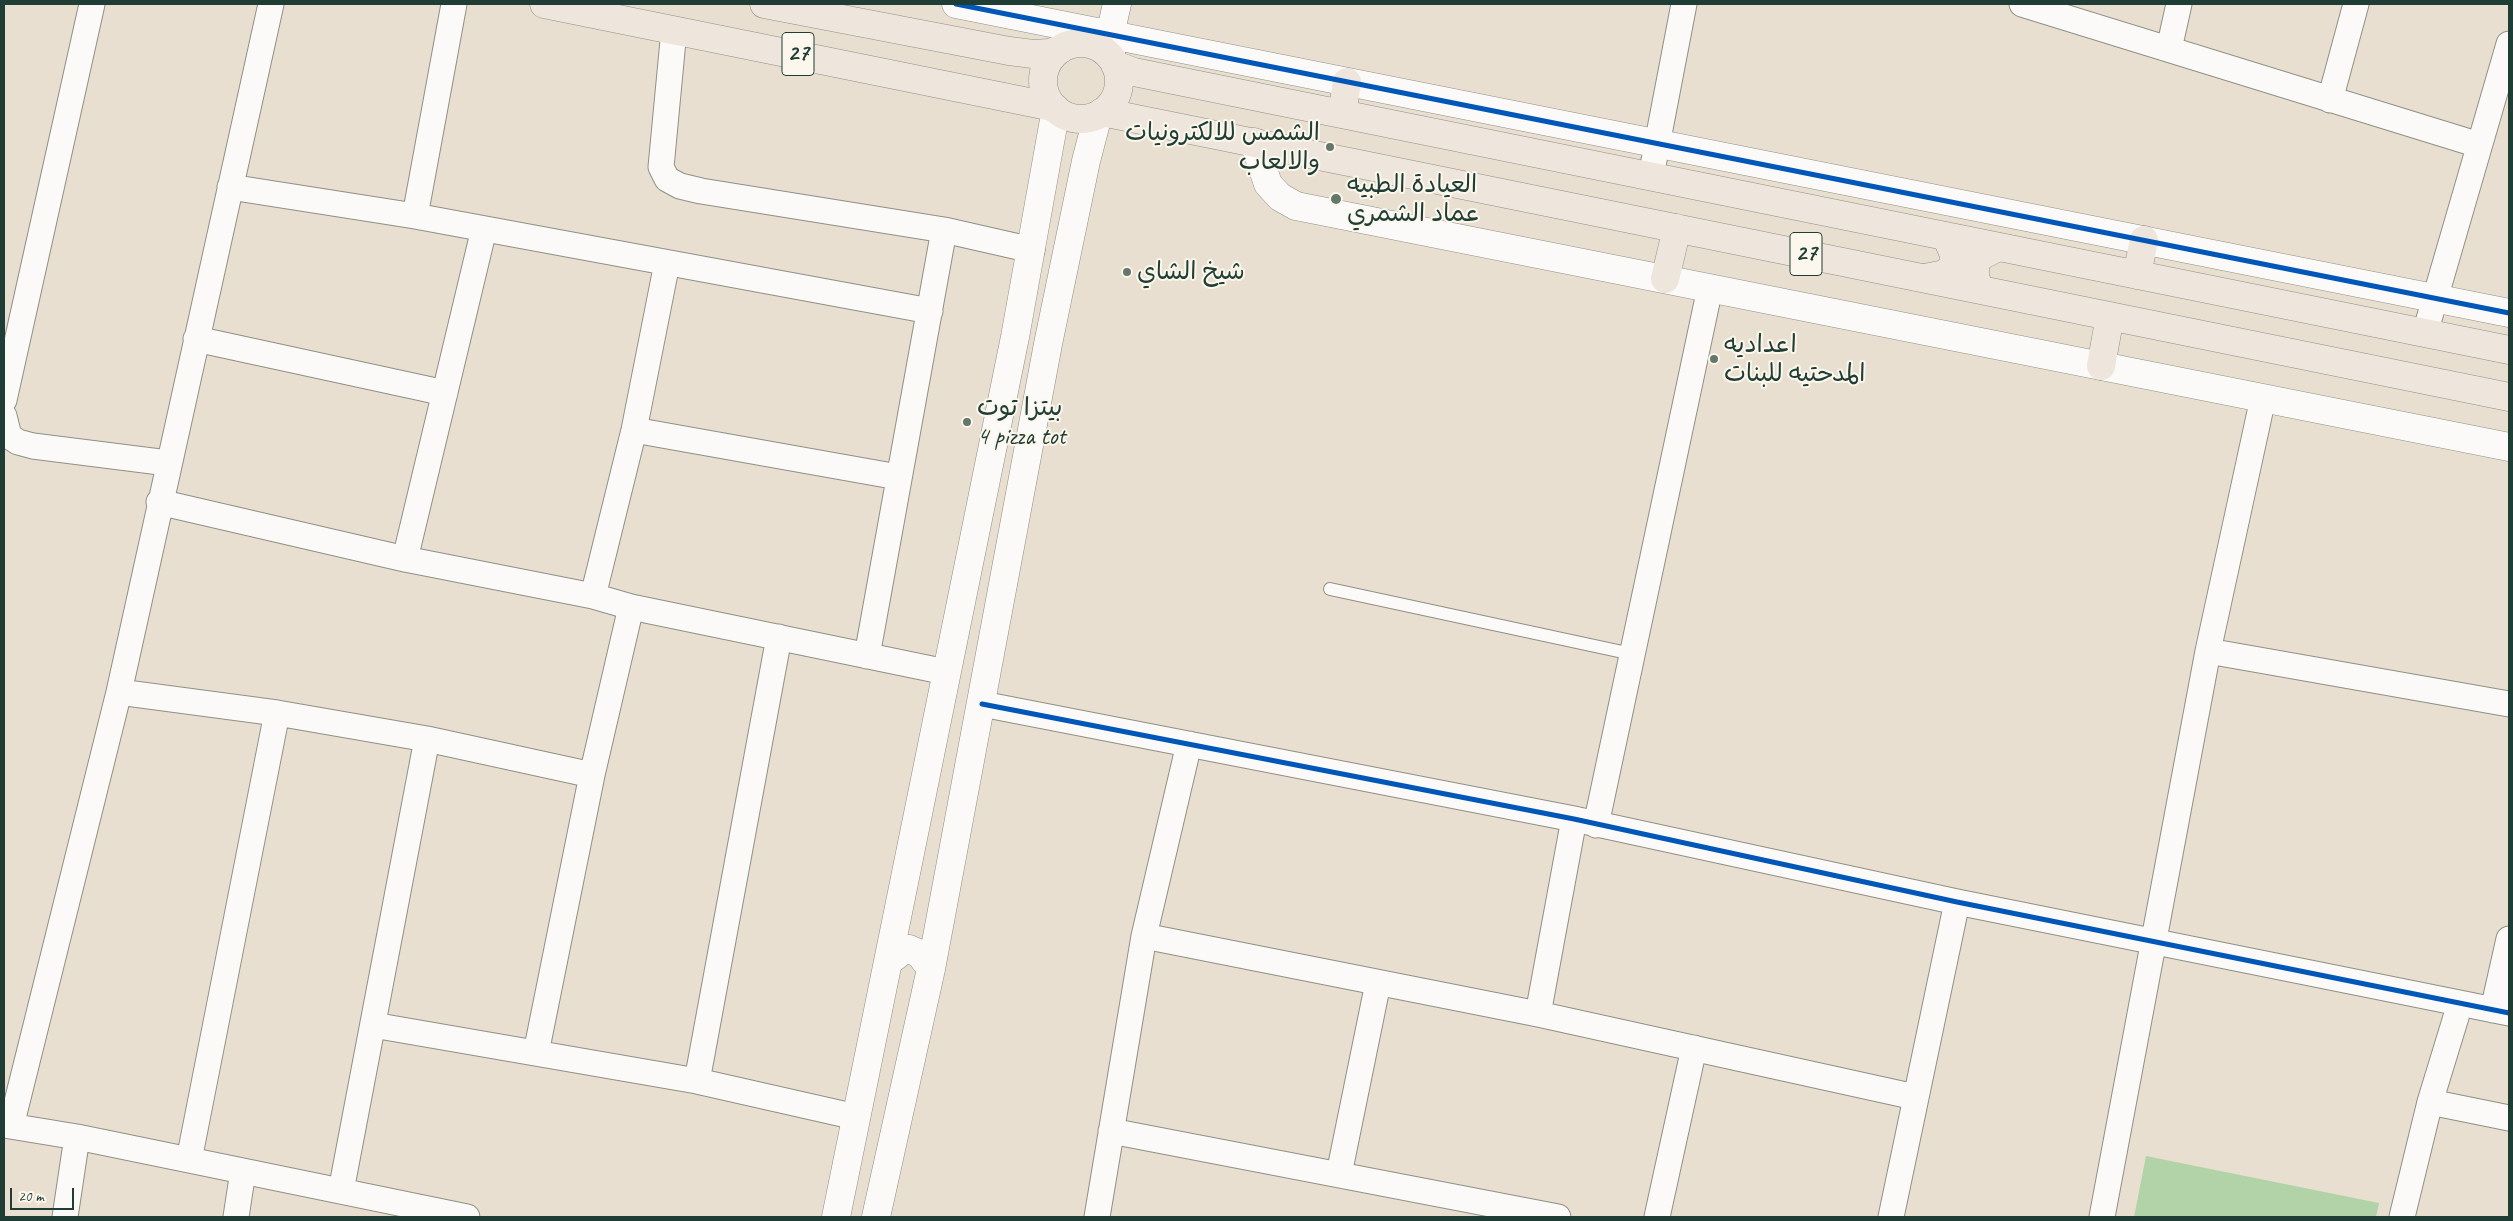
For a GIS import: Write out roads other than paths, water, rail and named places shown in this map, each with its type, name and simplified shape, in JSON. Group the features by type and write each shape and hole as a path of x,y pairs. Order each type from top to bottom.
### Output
{"main road":[{"name":"27","path":"544,4 1054,108 1076,119 1100,114 1254,142 2509,397"},
{"name":"27","path":"764,4 1033,54 1049,53 1070,31 1078,43 1098,47 1113,53 1124,69 2509,350"},
{"path":"1054,108 1046,97 1043,76 1052,56 1070,31"},
{"path":"1100,114 1116,96 1118,86 1113,53"},
{"path":"1342,114 1347,82"},
{"path":"1665,280 1678,228"},
{"path":"1925,278 1945,274 1952,266 1954,257 1946,236"},
{"path":"2137,275 2144,240"},
{"path":"1979,289 1975,266 1980,257 1998,247"},
{"path":"2101,366 2110,316"}],"street":[{"path":"4,400 92,4"},
{"path":"271,4 159,502 119,692 7,1126 77,1137 341,1191 409,1211 467,1217"},
{"path":"416,216 454,4"},
{"path":"956,4 1070,31"},
{"path":"1117,4 1113,53 1347,82 2509,313"},
{"path":"1651,176 1684,4"},
{"path":"2022,4 2479,145"},
{"path":"2169,49 2179,4"},
{"path":"2330,100 2356,4"},
{"path":"674,30 662,167 666,179 680,186 701,191 944,230 1032,250"},
{"path":"2425,333 2479,145 2504,79 2509,44"},
{"path":"836,1217 1015,337 1032,250 1054,108"},
{"path":"876,1217 931,970 1048,344 1086,160 1100,114"},
{"path":"1254,142 1268,184 1280,197 1296,206 2509,447"},
{"path":"230,187 416,216 930,311"},
{"path":"405,559 484,229"},
{"path":"867,656 944,230"},
{"path":"593,596 634,430 667,262"},
{"path":"1538,1014 1585,822 1632,654 1710,288"},
{"path":"1015,337 1048,344"},
{"path":"196,340 445,394"},
{"path":"2102,1217 2208,651 2263,398"},
{"path":"4,416 9,436 18,442 33,446 168,463"},
{"path":"634,430 898,477"},
{"path":"159,502 405,559 593,596 631,607 946,672"},
{"path":"536,1053 592,775 631,607"},
{"path":"697,1081 778,637"},
{"path":"2208,651 2509,704"},
{"path":"119,692 277,713 427,739 592,775"},
{"path":"982,704 1585,822 1957,902 2501,1012 2509,939"},
{"path":"189,1160 277,713"},
{"path":"341,1191 427,739"},
{"path":"1097,1217 1144,936 1189,744"},
{"path":"903,885 914,898 920,901 927,901 946,893"},
{"path":"1891,1217 1957,902"},
{"path":"1144,936 1538,1014 1915,1097"},
{"path":"888,962 902,951 909,949 920,954 931,970"},
{"path":"1339,1174 1378,983"},
{"path":"2402,1217 2430,1102 2460,1004"},
{"path":"373,1025 697,1081 856,1117"},
{"path":"1657,1217 1694,1048"},
{"path":"2430,1102 2509,1118"},
{"path":"1111,1131 1339,1174 1490,1210 1558,1217"},
{"path":"65,1217 77,1137"},
{"path":"236,1217 243,1171"}],"lane":[{"path":"1330,589 1632,654"}],"place":[{"name":"الشمس للالكترونيات والالعاب","path":"1330,147"},
{"name":"العيادة الطبيه عماد الشمري","path":"1336,199"},
{"name":"شيخ الشاي","path":"1127,272"},
{"name":"اعداديه المدحتيه للبنات","path":"1714,359"},
{"name":"بيتزا توت 4 pizza tot","path":"967,422"}]}
